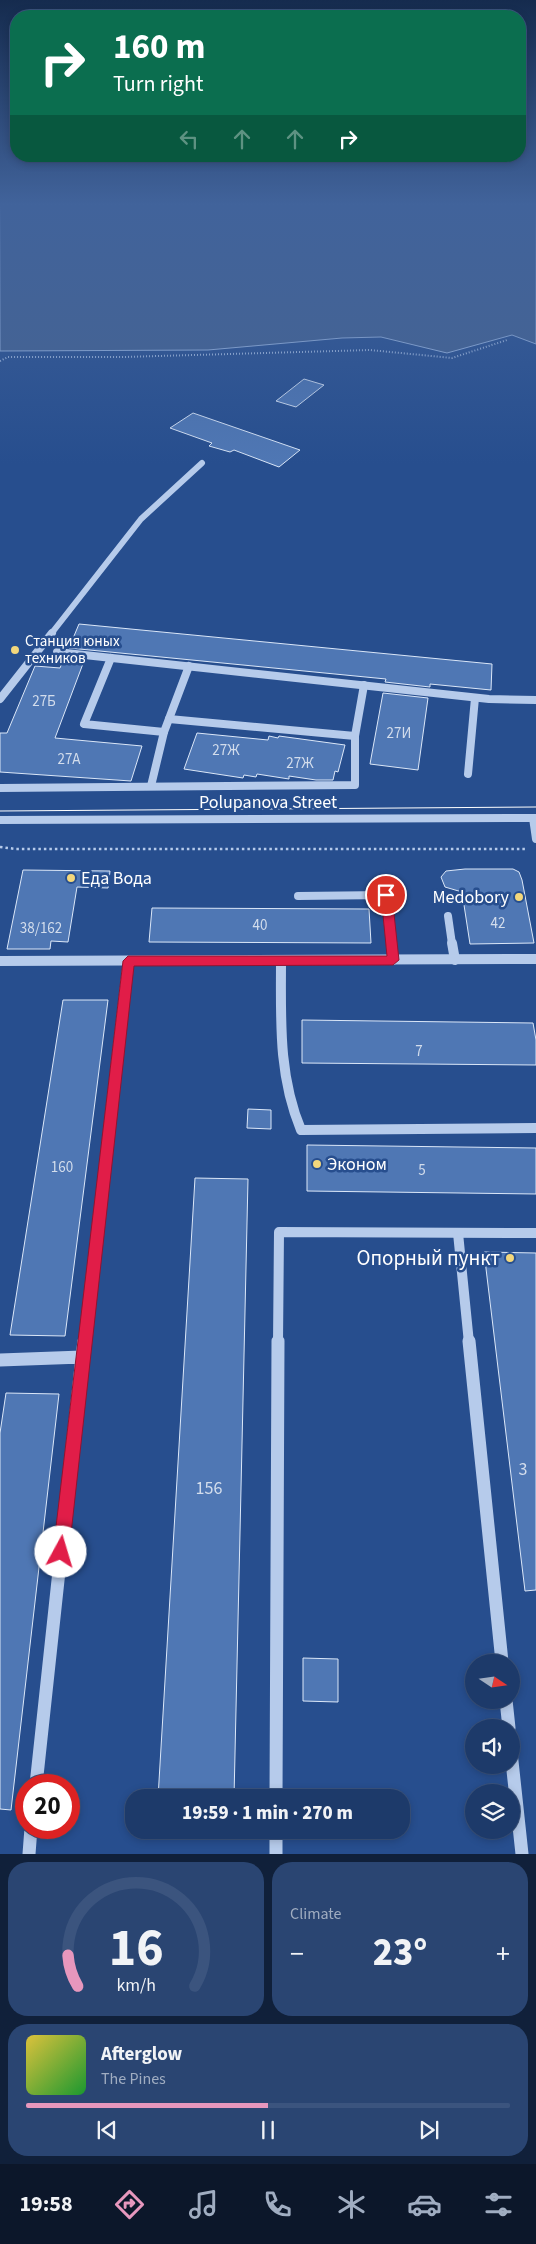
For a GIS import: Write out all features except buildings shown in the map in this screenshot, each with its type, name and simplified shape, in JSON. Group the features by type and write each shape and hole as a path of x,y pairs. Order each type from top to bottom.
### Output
{"street":[{"path":"0,699 141,519 202,463"},
{"path":"57,652 474,698 536,700"},
{"path":"111,658 84,724 164,732"},
{"path":"151,786 164,732 189,666"},
{"path":"0,788 354,785 355,736 364,686"},
{"path":"468,774 474,698"},
{"path":"169,718 355,736"},
{"path":"534,818 536,839"},
{"name":"Polupanova Street","path":"0,820 534,818"},
{"path":"298,896 386,895 393,960"},
{"path":"448,916 456,960"},
{"path":"0,961 536,960"},
{"path":"37,1774 82,1357 128,961"},
{"path":"281,961 283,1072 291,1110 301,1130 536,1128"},
{"path":"276,1789 279,1232 536,1233"},
{"path":"458,1232 501,1654"},
{"path":"0,1360 82,1357"},
{"path":"513,1774 522,1854"},
{"path":"28,1854 30,1839"},
{"path":"276,1839 276,1854"}],"path":[{"path":"0,361 8,357 124,357 348,350 452,358 507,340"},
{"path":"0,847 16,849 536,849"}],"water":[{"path":"0,291 536,291 536,344 512,335 447,353 381,337 342,338 208,350 0,351"}],"tram line":[{"path":"0,811 536,807"}],"place":[{"name":"Станция юных техников","path":"15,650"},
{"name":"Еда Вода","path":"71,878"},
{"name":"Medobory","path":"519,897"},
{"name":"Эконом","path":"317,1164"},
{"name":"Опорный пункт","path":"510,1258"}],"route":[{"path":"61,1552 128,961 393,960 386,895"}]}
